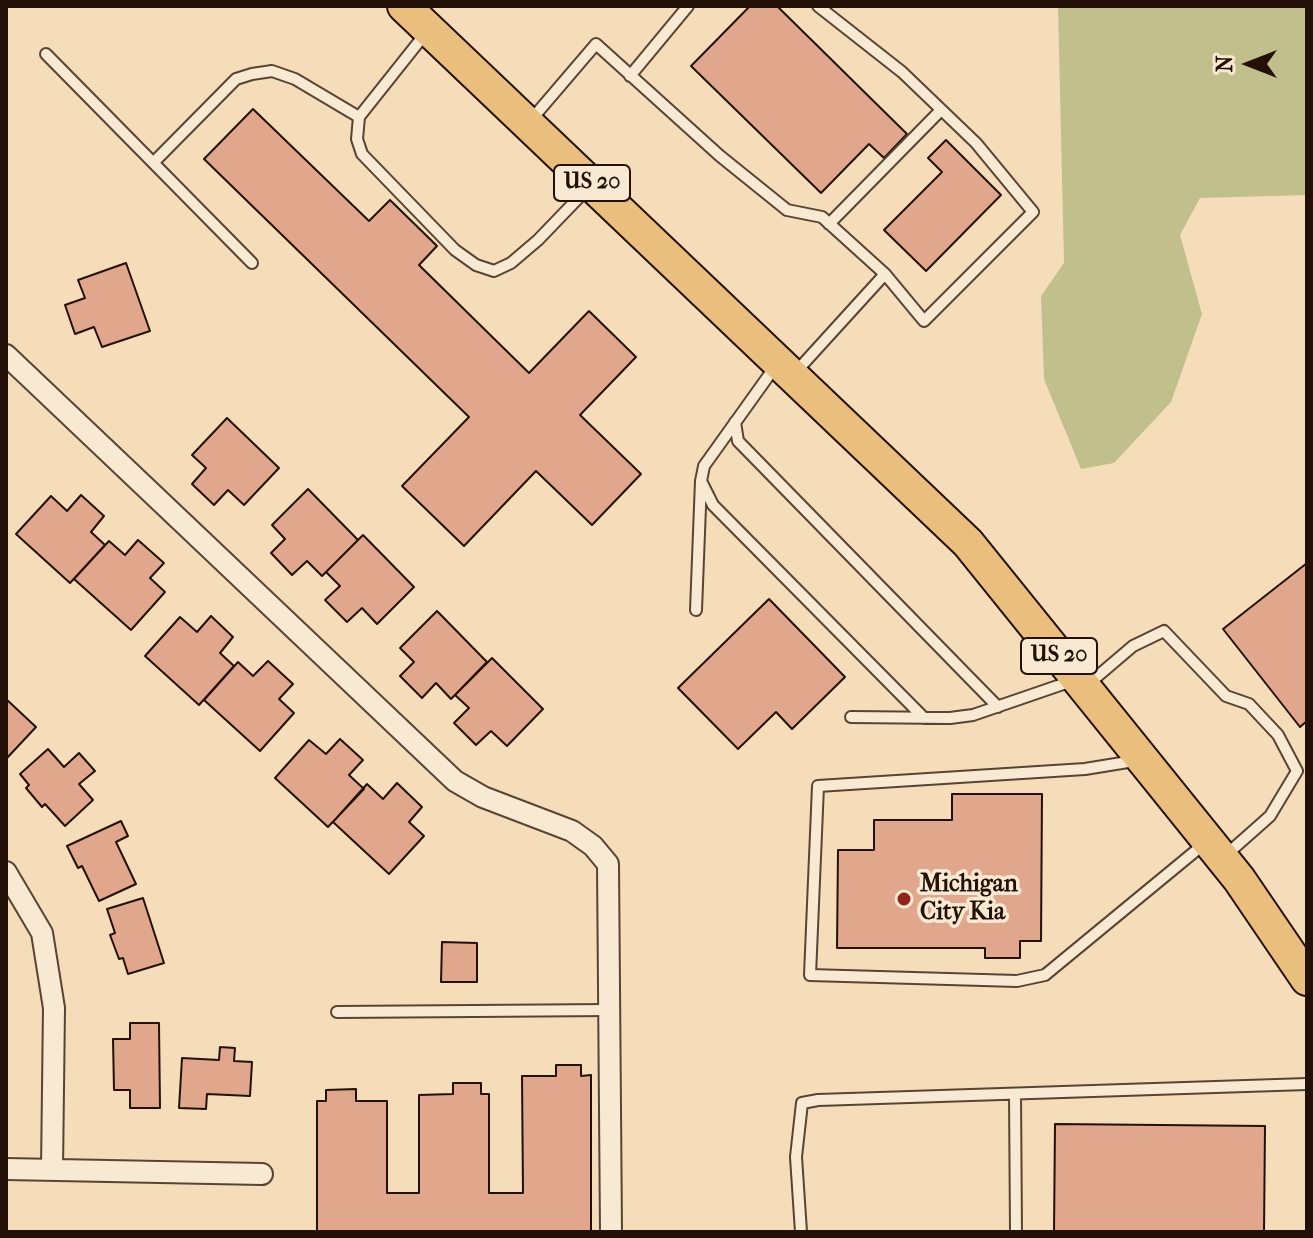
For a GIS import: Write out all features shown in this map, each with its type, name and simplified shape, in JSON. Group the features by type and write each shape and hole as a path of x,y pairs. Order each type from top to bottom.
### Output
{"main road":[{"name":"US 20","path":"404,6 968,543 1215,849 1307,979"}],"street":[{"path":"6,355 455,781 483,797 572,831 593,846 608,864 611,1232"},
{"path":"6,872 42,933 54,1008 52,1169"},
{"path":"6,1169 262,1174"}],"lane":[{"path":"630,76 688,6"},
{"path":"529,123 596,44 720,156 787,210 822,217 885,274 924,321 1033,212 976,143 902,72 818,6"},
{"path":"429,30 359,117 357,139 362,154 455,250 476,265 494,271 511,263 538,240 592,183"},
{"path":"46,54 252,263"},
{"path":"154,162 236,79 252,74 272,71 295,79 359,117"},
{"path":"829,224 941,110"},
{"path":"696,610 704,466 735,422 786,368 885,274"},
{"path":"735,422 738,441 998,707"},
{"path":"701,481 713,505 924,718"},
{"path":"851,717 973,715 1081,683 1133,646 1164,631 1226,696 1249,704 1278,735 1297,771 1270,816 1215,849 1045,975 1017,981 810,975 818,786 1085,769 1143,759"},
{"path":"337,1012 609,1010"},
{"path":"801,1232 796,1157 802,1103 1307,1084"},
{"path":"1015,1094 1016,1232"}],"shaded area":[{"path":"1058,6 1307,6 1307,195 1200,198 1180,235 1202,314 1171,402 1114,463 1081,469 1044,379 1041,296 1064,263"}],"building":[{"path":"750,6 777,6 907,134 884,158 869,144 821,193 691,66"},
{"path":"253,109 369,221 390,200 437,246 419,265 529,373 589,311 636,357 580,415 641,474 592,525 536,471 464,546 402,486 469,417 204,159"},
{"path":"946,140 1001,195 926,271 884,230 942,172 928,158"},
{"path":"126,263 150,331 102,347 94,327 75,334 65,305 85,298 78,280"},
{"path":"227,418 279,468 244,505 228,490 214,505 192,484 206,468 192,455"},
{"path":"308,489 358,540 322,576 307,561 292,575 271,553 285,539 272,525"},
{"path":"81,495 104,516 91,532 105,545 70,583 16,534 51,496 67,511"},
{"path":"363,535 414,587 377,624 362,608 347,622 325,600 340,586 326,572"},
{"path":"138,540 164,563 150,578 165,592 131,630 74,579 109,541 125,555"},
{"path":"1307,563 1307,721 1300,727 1223,629"},
{"path":"769,599 845,677 792,729 776,712 738,749 678,688"},
{"path":"437,611 487,662 451,699 436,683 422,698 400,676 414,662 400,648"},
{"path":"211,616 233,637 220,653 234,666 199,705 145,656 180,617 197,632"},
{"path":"492,658 543,709 507,746 491,731 476,745 454,723 469,708 455,695"},
{"path":"268,661 293,684 279,699 294,713 260,751 204,700 238,662 253,676"},
{"path":"6,699 36,727 7,758 6,757"},
{"path":"340,739 363,760 349,775 364,789 328,827 275,778 309,740 326,754"},
{"path":"48,749 64,767 79,753 95,771 79,784 93,800 65,826 45,804 42,807 26,788 29,785 20,774"},
{"path":"397,783 422,807 409,822 424,836 389,874 333,822 367,784 383,799"},
{"path":"952,794 1042,794 1041,941 1020,941 1020,958 985,958 985,948 837,948 838,850 874,850 874,820 952,820"},
{"path":"121,821 128,836 116,842 136,884 99,901 82,866 78,868 67,846"},
{"path":"143,898 164,963 128,974 110,935 115,933 107,909"},
{"path":"442,942 477,943 477,982 441,982"},
{"path":"130,1023 159,1023 160,1108 130,1108 130,1090 114,1090 113,1039 130,1039"},
{"path":"220,1047 235,1048 234,1061 252,1062 250,1096 207,1094 206,1109 179,1108 182,1058 219,1060"},
{"path":"556,1065 581,1065 581,1076 591,1075 591,1232 317,1232 317,1101 326,1101 326,1090 356,1089 356,1101 387,1101 387,1193 419,1193 419,1095 453,1094 453,1083 481,1083 481,1094 489,1094 489,1193 523,1193 522,1076 556,1076"},
{"path":"1055,1124 1265,1126 1264,1232 1054,1232"}],"place":[{"name":"Michigan City Kia","path":"904,899"}]}
